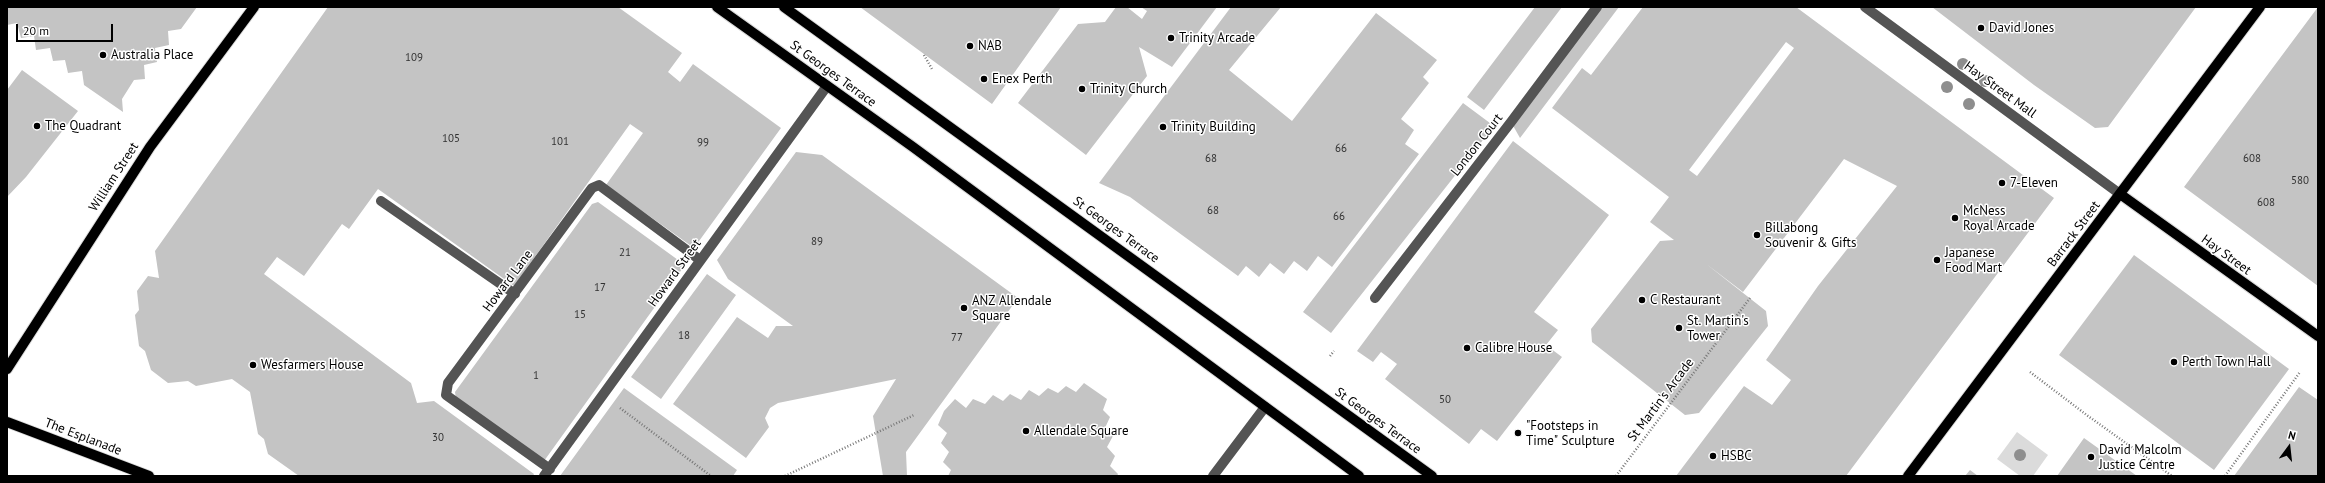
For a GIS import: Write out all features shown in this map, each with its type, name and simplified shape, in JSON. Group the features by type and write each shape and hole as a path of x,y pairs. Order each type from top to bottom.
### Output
{"main road":[{"name":"William Street","path":"7,369 150,147 254,7"},
{"name":"St Georges Terrace","path":"717,7 1073,264 1359,476"},
{"name":"St Georges Terrace","path":"784,7 1432,476"},
{"name":"Barrack Street","path":"1908,476 2260,7"},
{"name":"Hay Street","path":"2120,194 2318,336"},
{"name":"The Esplanade","path":"7,422 150,476"}],"street":[{"name":"London Court","path":"1375,298 1511,122 1597,7"},
{"name":"Hay Street Mall","path":"1865,7 2120,194"},
{"name":"Howard Street","path":"547,472 827,86"},
{"name":"Howard Lane","path":"547,472 446,395 448,383 592,188 599,185 700,260"},
{"path":"381,201 515,294"},
{"path":"1212,476 1265,407"}],"path":[{"path":"924,55 932,70"},
{"name":"St Martin's Arcade","path":"1616,476 1750,298"},
{"path":"1330,356 1334,351"},
{"path":"2030,372 2082,412 2172,476"},
{"path":"2225,476 2300,372"},
{"path":"602,395 711,476"},
{"path":"785,476 914,415"}],"shaded area":[{"path":"2017,432 2048,455 2033,476 2020,476 1997,459"}],"building":[{"name":"Australia Place","path":"7,7 197,7 181,29 168,31 169,45 155,48 157,62 144,65 145,79 134,80 122,99 123,112 84,85 82,71 68,73 65,60 53,61 50,48 36,50 34,36 21,38 17,23 7,25"},
{"path":"328,7 618,7 682,53 668,72 680,82 693,64 781,128 694,248 606,185 643,133 630,124 514,286 378,189 349,229 342,224 304,276 277,257 264,274 411,383 417,403 434,401 534,474 533,476 299,476 268,454 264,439 258,434 250,392 232,379 196,386 188,381 168,383 151,370 145,351 139,346 135,315 139,310 137,291 148,276 159,278 155,251"},
{"name":"Enex Perth","path":"860,7 1061,7 992,104"},
{"name":"Trinity Church","path":"1116,7 1127,7 1142,19 1147,11 1141,7 1217,7 1172,67 1139,47 1147,76 1086,155 1018,103 1078,24 1105,22"},
{"path":"1231,7 1281,7 1229,70 1292,121 1376,13 1437,60 1423,77 1429,83 1401,119 1414,130 1405,144 1419,154 1332,267 1318,256 1307,271 1294,261 1284,274 1270,263 1259,277 1246,266 1238,276 1130,197 1099,183"},
{"path":"1535,7 1562,7 1484,110 1467,97"},
{"path":"1597,7 1619,7 1520,138 1511,122"},
{"path":"1643,7 1796,7 2054,198 1846,476 1676,476 1744,386 1772,405 1791,380 1766,360 1818,286 1897,186 1844,159 1743,292 1705,263 1766,311 1768,326 1699,413 1685,415 1592,342 1591,329 1660,241 1674,240 1650,222 1669,197 1552,108 1582,68 1591,75","holes":["1786,42 1794,48 1697,176 1689,170"]},
{"path":"1932,7 2196,7 2108,127 2095,128 2034,85"},
{"path":"2318,7 2318,286 2184,187"},
{"name":"The Quadrant","path":"22,70 78,111 26,177 7,197 7,90"},
{"path":"1463,103 1494,126 1331,333 1303,312"},
{"path":"1513,141 1609,215 1534,312 1558,330 1546,345 1562,357 1497,441 1481,429 1469,444 1385,379 1397,364 1381,352 1373,362 1357,351"},
{"path":"796,152 822,155 1018,298 906,452 907,476 883,476 873,416 896,379 778,403 770,408 765,418 769,427 746,458 673,404 737,317 768,338 776,326 793,326 728,279 717,260"},
{"path":"598,202 685,265 544,461 456,399 455,392 592,204"},
{"name":"Perth Town Hall","path":"2134,255 2289,369 2214,470 2059,355"},
{"path":"707,274 736,295 661,399 631,377"},
{"name":"Allendale Square","path":"1084,383 1107,399 1103,410 1110,417 1105,428 1113,436 1107,447 1115,456 1110,466 1118,474 1117,476 948,476 951,470 943,462 949,452 941,443 947,433 938,425 944,411 955,399 966,408 973,399 985,404 993,395 1003,401 1010,394 1021,400 1029,390 1039,396 1048,388 1058,393 1066,386 1076,392"},
{"path":"2299,387 2318,400 2318,476 2234,476"},
{"path":"624,388 737,470 733,476 560,476"},
{"name":"David Malcolm Justice Centre","path":"2084,438 2137,476 2057,476"},
{"path":"1970,470 1978,476 1965,476"}],"place":[{"name":"David Jones","path":"1981,28"},
{"name":"Trinity Arcade","path":"1171,38"},
{"name":"NAB","path":"970,46"},
{"name":"Australia Place","path":"103,55"},
{"name":"Enex Perth","path":"984,79"},
{"name":"Trinity Church","path":"1082,89"},
{"name":"The Quadrant","path":"37,126"},
{"name":"Trinity Building","path":"1163,127"},
{"name":"7-Eleven","path":"2002,183"},
{"name":"McNess Royal Arcade","path":"1955,218"},
{"name":"Billabong Souvenir & Gifts","path":"1757,235"},
{"name":"Japanese Food Mart","path":"1937,260"},
{"name":"C Restaurant","path":"1642,300"},
{"name":"ANZ Allendale Square","path":"964,308"},
{"name":"St. Martin's Tower","path":"1679,328"},
{"name":"Calibre House","path":"1467,348"},
{"name":"Perth Town Hall","path":"2174,362"},
{"name":"Wesfarmers House","path":"253,365"},
{"name":"Allendale Square","path":"1026,431"},
{"name":"\"Footsteps in Time\" Sculpture","path":"1518,433"},
{"name":"HSBC","path":"1713,456"},
{"name":"David Malcolm Justice Centre","path":"2091,457"}]}
